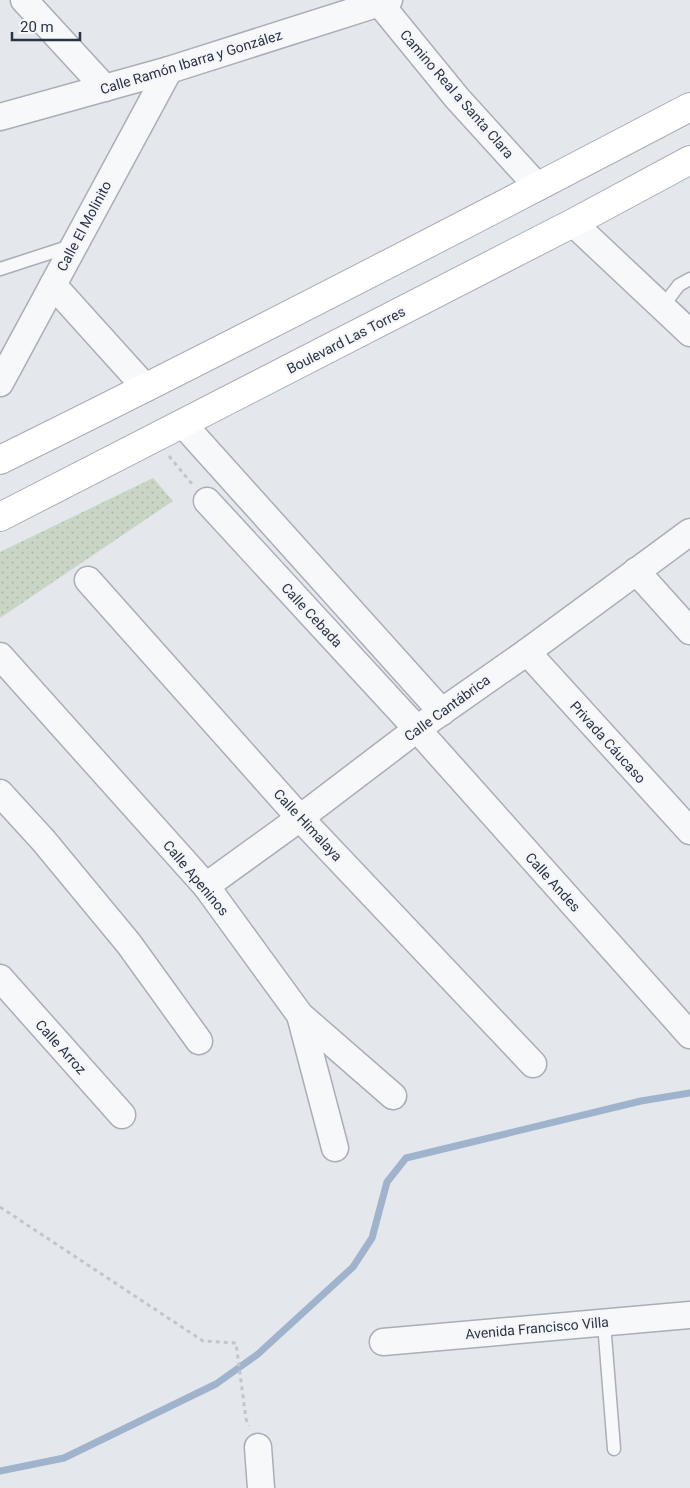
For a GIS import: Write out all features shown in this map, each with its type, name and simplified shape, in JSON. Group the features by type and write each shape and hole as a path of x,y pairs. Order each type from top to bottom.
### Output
{"main road":[{"path":"0,460 146,388 690,107"},
{"name":"Boulevard Las Torres","path":"0,517 573,223 690,160"}],"street":[{"path":"24,0 105,88"},
{"name":"Calle Ramón Ibarra y González","path":"0,117 169,70 382,1"},
{"name":"Camino Real a Santa Clara","path":"382,1 456,98 538,187"},
{"name":"Calle El Molinito","path":"0,383 169,70"},
{"path":"573,223 690,333"},
{"path":"52,286 146,388"},
{"path":"183,424 442,712"},
{"name":"Calle Cebada","path":"206,501 417,729"},
{"name":"Calle Cantábrica","path":"206,886 300,818 417,729 527,652 690,532"},
{"path":"636,571 690,631"},
{"name":"Calle Himalaya","path":"88,580 300,818 533,1064"},
{"name":"Privada Cáucaso","path":"527,652 690,831"},
{"name":"Calle Apeninos","path":"0,656 206,886 300,1014 393,1096"},
{"name":"Calle Andes","path":"417,729 690,1035"},
{"path":"0,794 43,840 129,944 199,1041"},
{"name":"Calle Arroz","path":"0,978 122,1115"},
{"path":"300,1014 335,1148"},
{"name":"Avenida Francisco Villa","path":"383,1342 690,1315"},
{"path":"258,1447 261,1488"}],"lane":[{"path":"0,269 74,245"},
{"path":"662,307 679,285 690,279"},
{"path":"604,1322 614,1449"}],"path":[{"path":"154,439 206,501"},
{"path":"0,1208 203,1341 236,1343 246,1419 258,1447"}],"green space":[{"path":"153,478 173,501 0,618 0,552"}],"waterway":[{"path":"0,1471 64,1458 216,1384 258,1354 353,1267 372,1238 387,1182 406,1158 641,1101 690,1093"}]}
